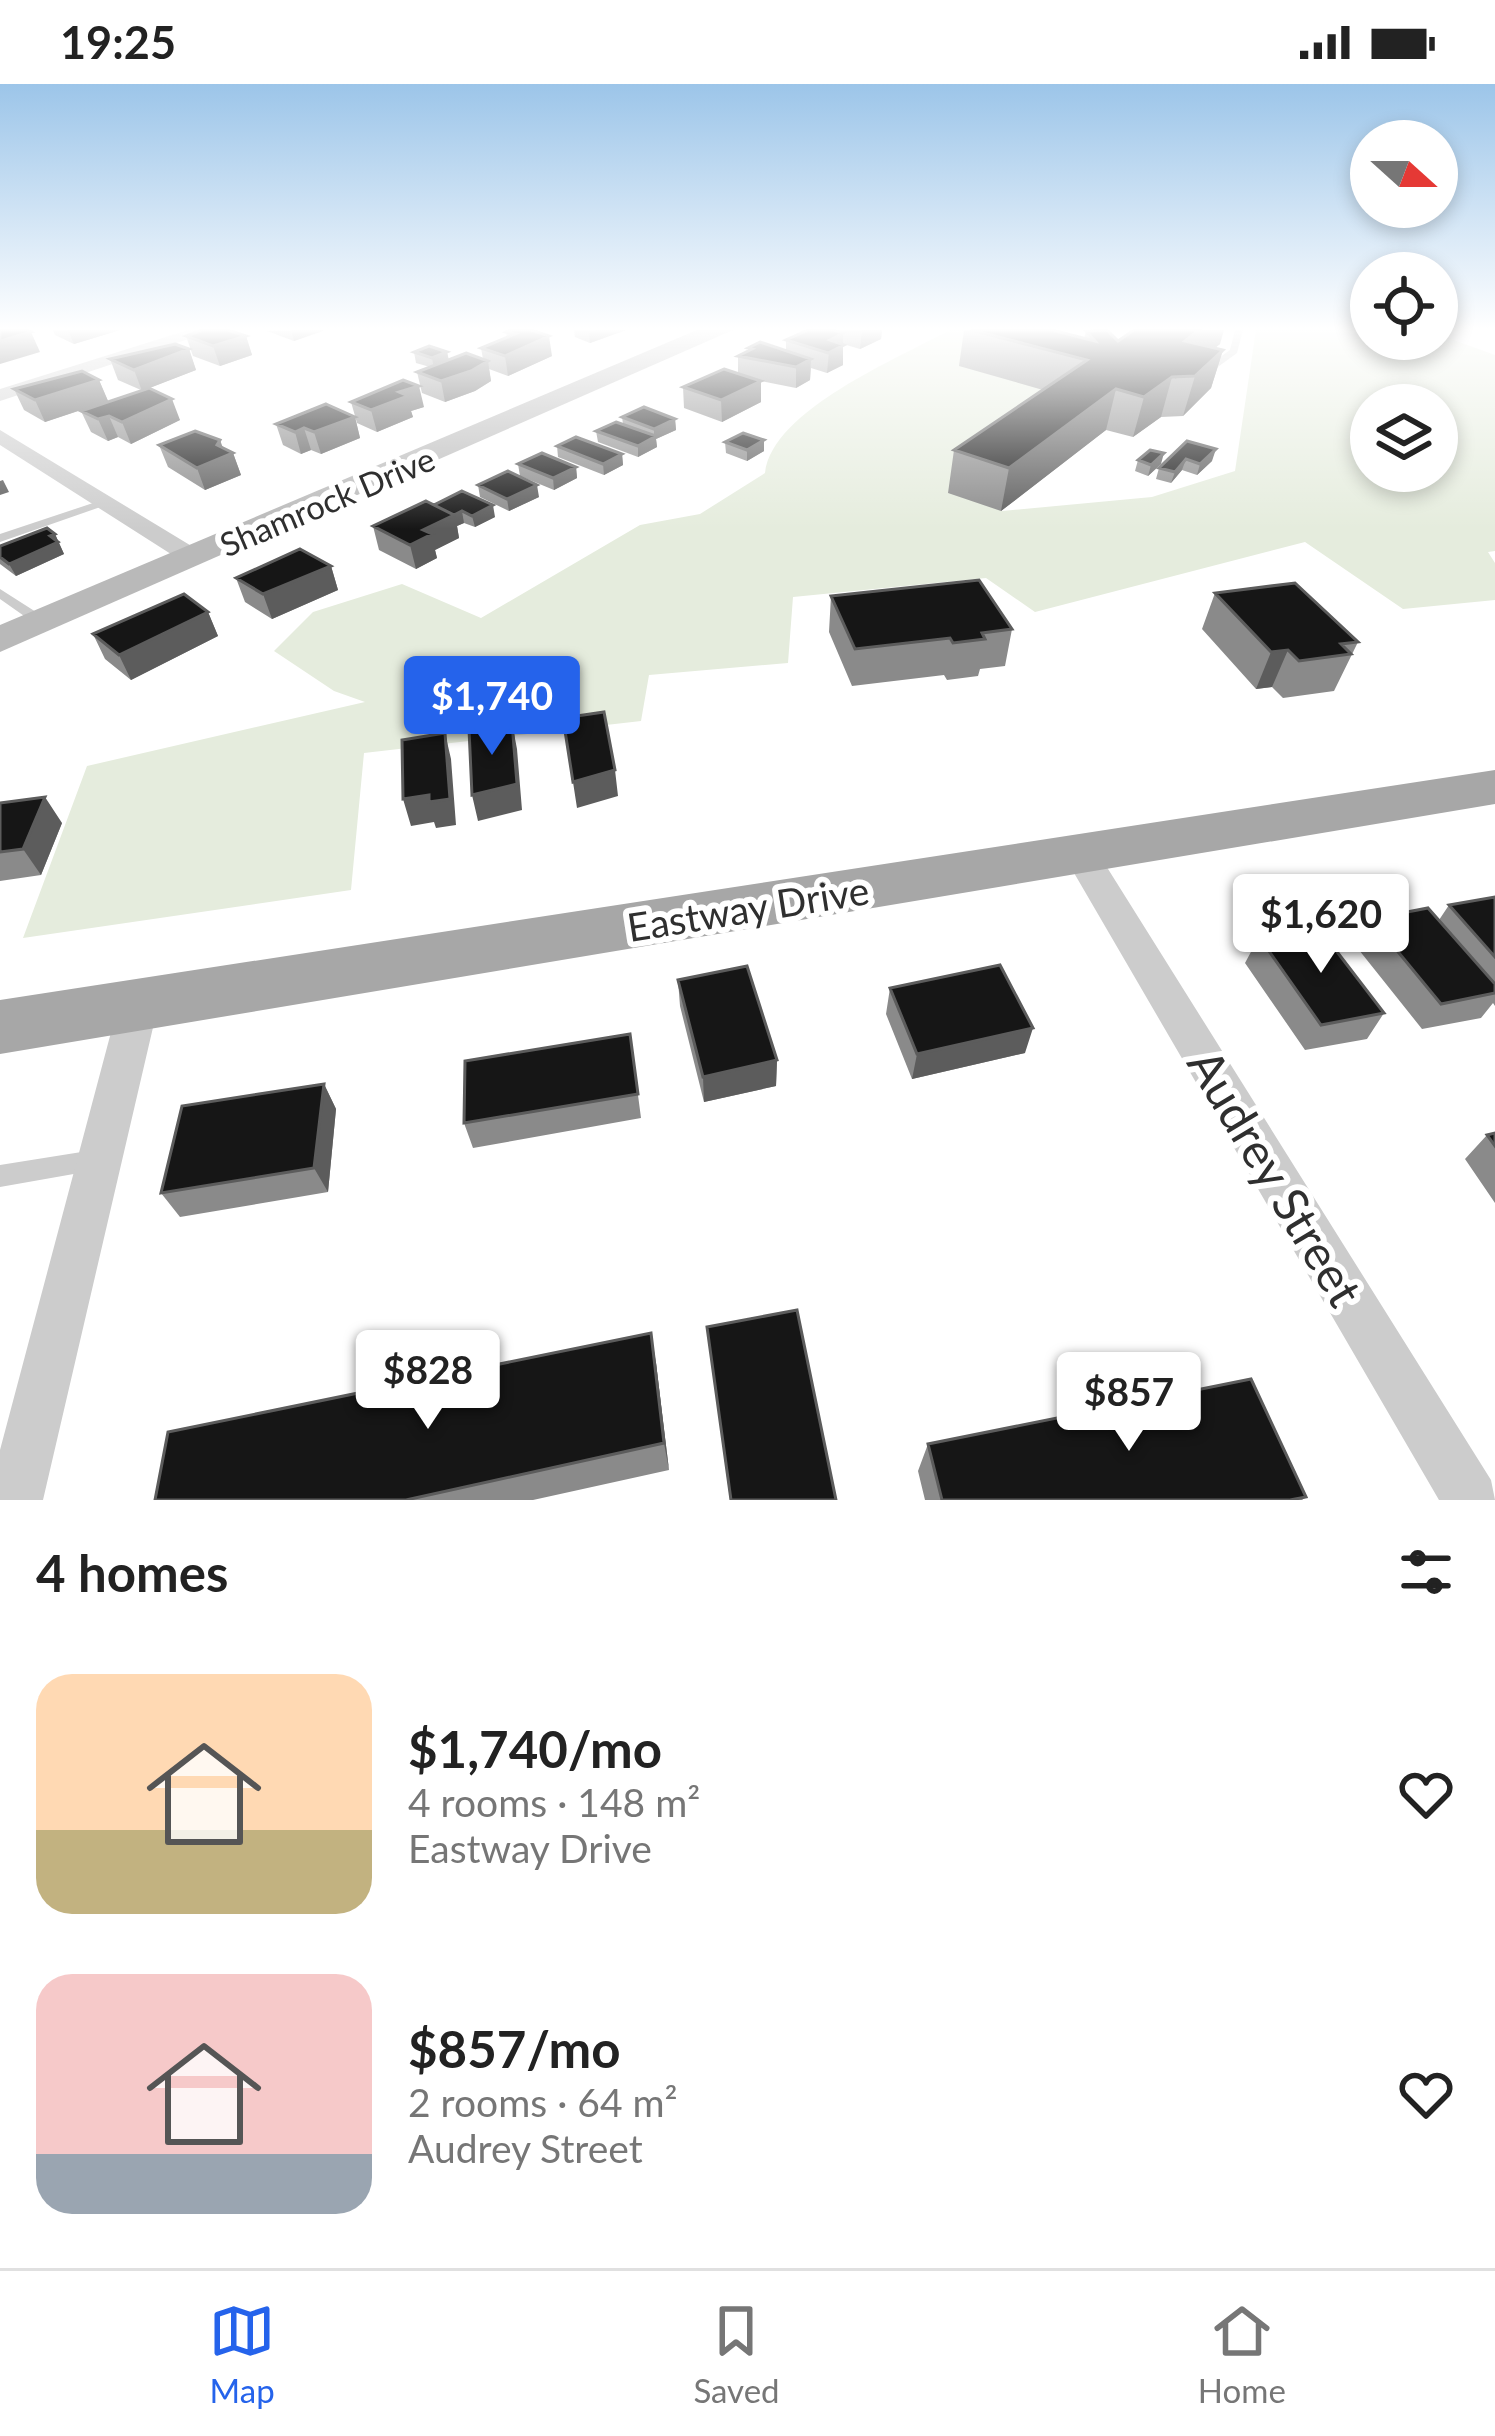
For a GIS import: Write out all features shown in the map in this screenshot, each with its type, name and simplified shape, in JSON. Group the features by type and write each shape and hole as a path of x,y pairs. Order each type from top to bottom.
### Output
{"main road":[{"name":"Eastway Drive","path":"0,1028 1495,787"}],"street":[{"name":"Shamrock Drive","path":"0,640 562,396"},
{"path":"0,436 194,558"},
{"name":"Audrey Street","path":"1081,854 1471,1500"},
{"path":"15,1500 139,1006"}],"lane":[{"path":"0,538 104,502"},
{"path":"0,593 42,622"},
{"path":"2,1181 98,1161"}],"green space":[{"path":"829,396 1075,396 1078,400 949,492 1002,511 1152,497 1235,471 1246,396 1350,396 1350,492 1458,492 1458,396 1495,396 1495,551 1488,552 1495,563 1495,600 1403,609 1305,542 1035,612 986,578 793,597 788,663 649,675 641,721 364,753 351,890 23,938 87,766 365,702 334,691 274,651 313,612 402,584 481,618 640,525 700,514 765,473 773,450 790,428"}],"building":[{"path":"125,396 172,399 122,422 81,411"},
{"path":"365,396 408,396 371,410 351,402"},
{"path":"1034,396 1106,396 1009,468 954,450"},
{"path":"326,404 355,417 314,432 304,428 295,432 276,424"},
{"path":"644,407 675,419 654,429 622,417"},
{"path":"616,422 656,436 638,446 596,431"},
{"path":"195,431 220,440 217,445 233,453 197,468 159,445"},
{"path":"743,433 764,440 747,450 725,442"},
{"path":"576,437 622,454 603,464 557,446"},
{"path":"1187,441 1216,449 1200,464 1186,459 1175,472 1159,468"},
{"path":"1150,450 1164,453 1151,465 1138,460"},
{"path":"542,453 576,467 553,478 518,464"},
{"path":"508,471 537,485 507,499 478,485"},
{"path":"462,491 493,505 472,516 462,511 454,515 434,505"},
{"path":"426,501 454,515 423,530 432,534 410,545 373,526"},
{"path":"47,528 58,542 9,564 0,557 0,546"},
{"path":"300,549 331,566 263,594 236,578"},
{"path":"979,580 1012,629 953,643 950,638 855,649 831,596"},
{"path":"1295,583 1358,642 1341,644 1351,654 1299,661 1288,650 1271,652 1215,593"},
{"path":"184,594 208,612 119,655 93,634"},
{"path":"604,712 615,770 573,782 563,718"},
{"path":"512,723 517,784 472,795 469,729"},
{"path":"445,733 450,799 429,802 429,795 403,799 402,740"},
{"path":"45,797 23,849 0,852 0,803"},
{"path":"1495,897 1495,957 1449,905"},
{"path":"1428,908 1495,984 1495,993 1441,1004 1371,919"},
{"path":"1318,927 1384,1013 1321,1025 1259,937"},
{"path":"1000,965 1033,1028 917,1054 890,988"},
{"path":"747,966 777,1060 703,1077 678,980"},
{"path":"630,1034 638,1094 464,1123 465,1061"},
{"path":"324,1084 314,1168 161,1193 182,1106"},
{"path":"797,1310 836,1500 731,1500 707,1327"},
{"path":"651,1333 664,1443 406,1500 155,1500 168,1432"},
{"path":"1251,1379 1306,1497 942,1500 928,1444"}]}
